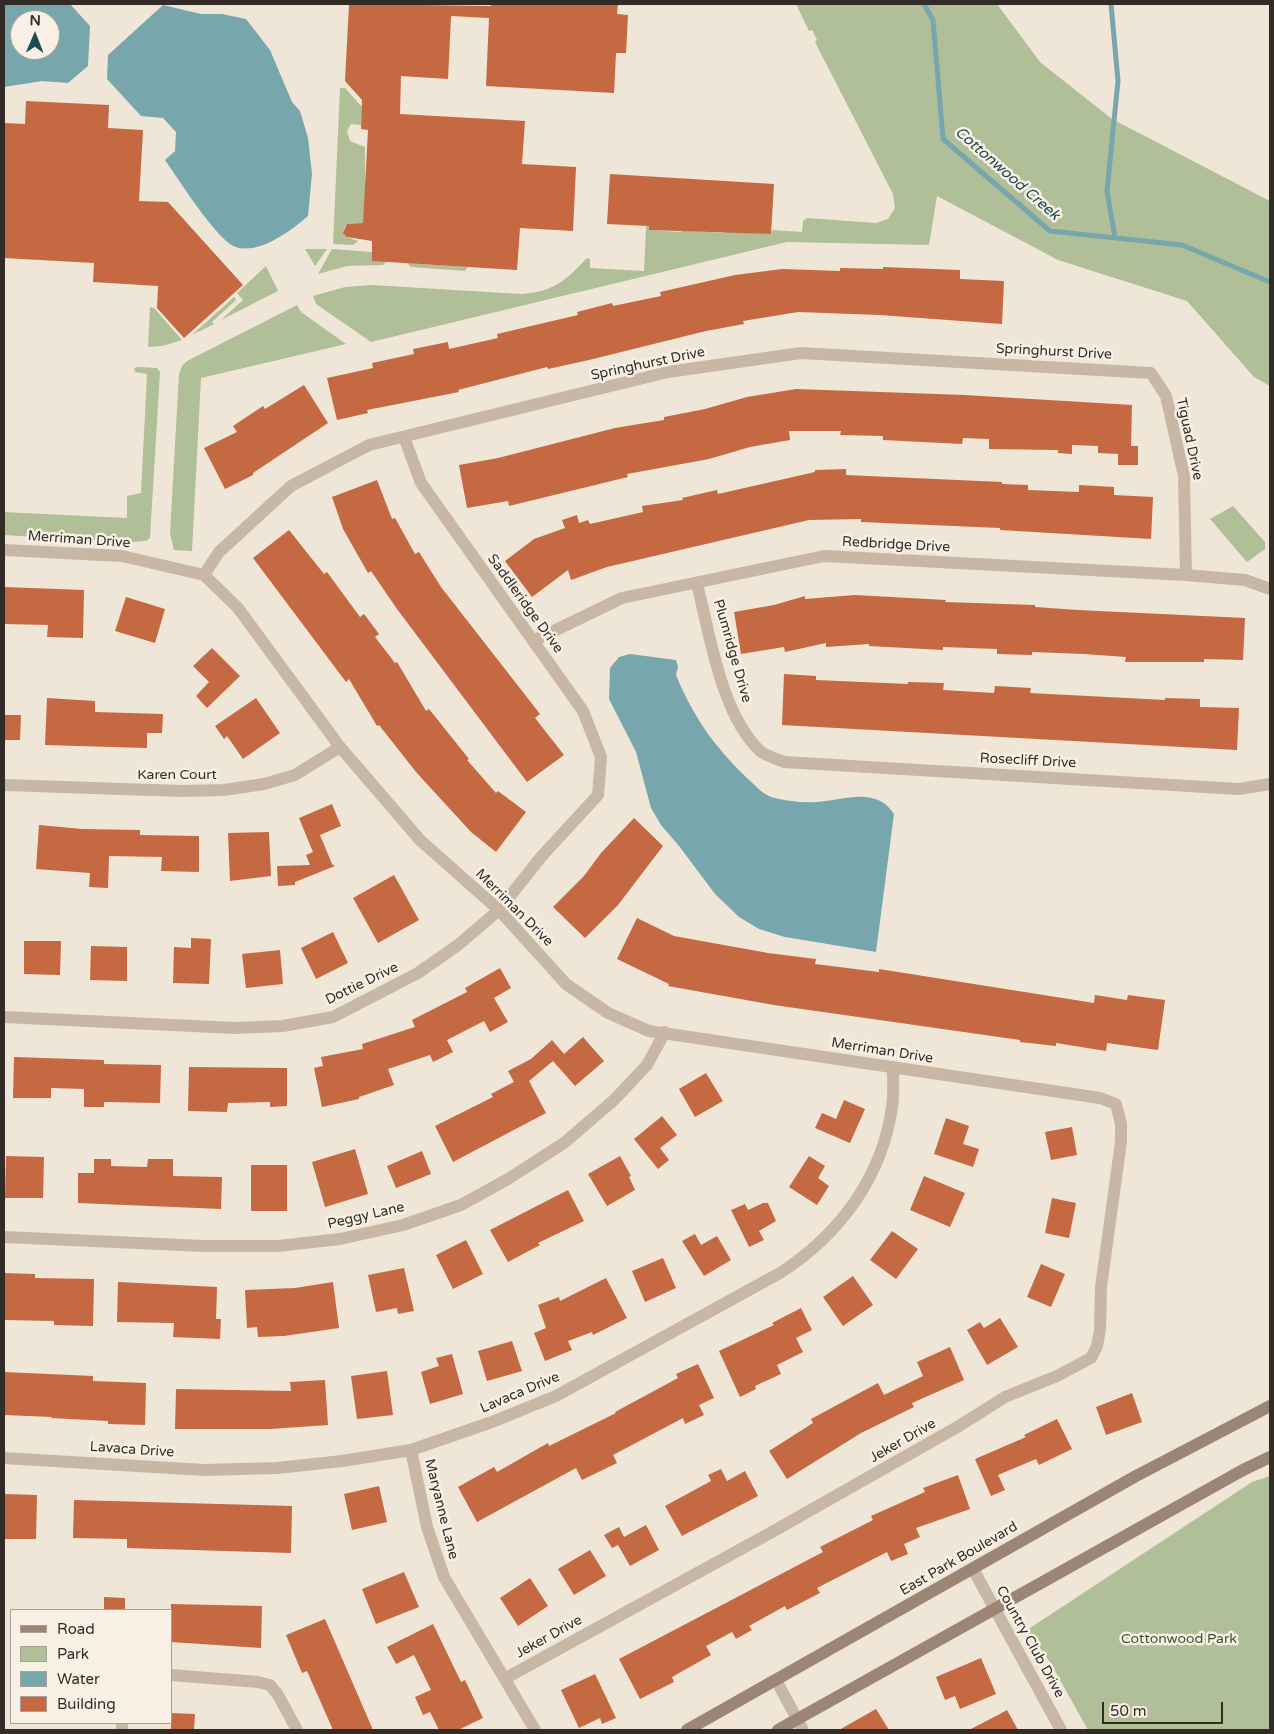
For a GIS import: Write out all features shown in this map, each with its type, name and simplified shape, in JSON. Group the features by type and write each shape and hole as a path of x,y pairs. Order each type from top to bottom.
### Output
{"main road":[{"name":"East Park Boulevard","path":"687,1730 1136,1476 1270,1406"},
{"path":"778,1730 800,1725 993,1610 1242,1470 1270,1457"}],"street":[{"name":"Springhurst Drive","path":"204,575 219,552 291,486 369,445 668,372 801,353 1151,373"},
{"name":"Tiguad Drive","path":"1151,373 1166,396 1184,476 1186,575"},
{"name":"Saddleridge Drive","path":"404,437 421,483 583,711 601,757 598,795"},
{"name":"Merriman Drive","path":"4,550 122,556 204,575 250,622 340,747 420,840 498,910 566,984 608,1013 649,1031 1100,1098 1116,1104"},
{"name":"Redbridge Drive","path":"533,641 622,598 697,584 824,556 1186,575 1245,580 1270,588"},
{"name":"Plumridge Drive","path":"697,584 723,682 739,724 761,752 784,762"},
{"name":"Karen Court","path":"4,785 182,791 224,790 264,784 295,775 340,747"},
{"name":"Rosecliff Drive","path":"784,762 1239,789 1270,784"},
{"name":"Dottie Drive","path":"4,1017 235,1028 283,1026 333,1017 418,973 458,945 498,910 541,857 598,795"},
{"name":"Peggy Lane","path":"4,1237 204,1246 278,1246 340,1239 402,1225 461,1205 508,1179 564,1143 614,1100 647,1065 665,1032"},
{"name":"Lavaca Drive","path":"4,1458 204,1470 277,1468 411,1450 492,1422 556,1396 780,1272 806,1256 833,1231 857,1200 871,1176 885,1139 893,1106 893,1068"},
{"name":"Jeker Drive","path":"506,1678 772,1532 959,1426 1005,1397 1057,1376 1090,1358 1097,1346 1100,1330 1101,1286 1121,1142 1121,1124 1116,1104"},
{"name":"Maryanne Lane","path":"411,1450 428,1527 444,1577 506,1678 535,1730"},
{"name":"Country Club Drive","path":"973,1569 993,1610 1020,1652 1061,1730"},
{"path":"172,1675 258,1682 270,1685 278,1695 298,1730"},
{"path":"776,1680 800,1725"}],"green space":[{"path":"796,4 997,4 1040,62 1112,119 1270,201 1270,386 1254,377 1187,301 1058,260 937,196 929,245 787,242 371,342 316,304 313,296 345,287 372,285 521,294 532,293 551,288 566,279 587,258 590,259 590,268 644,271 647,208 649,208 649,230 681,232 684,210 688,231 724,233 725,227 735,232 771,234 772,230 802,232 803,221 807,218 876,223 888,219 895,208 893,194 815,42 817,40 812,30 809,31"},
{"path":"340,88 345,88 362,107 361,125 351,124 347,131 350,141 365,147 365,223 347,224 344,229 347,237 358,241 353,245 333,244"},
{"path":"305,249 327,249 315,266"},
{"path":"332,249 372,252 372,261 387,261 383,265 347,266 318,274"},
{"path":"407,263 468,267 465,271 411,267"},
{"path":"266,266 278,291 221,320 243,300 237,293"},
{"path":"234,297 236,300 212,322 214,324 192,335"},
{"path":"297,305 301,312 346,344 201,378 192,551 174,550 170,533 179,374 182,366 187,361"},
{"path":"150,307 154,308 182,340 162,346 148,347"},
{"path":"134,368 157,368 160,372 150,538 146,541 132,542 132,540 125,539 124,542 4,535 4,512 127,518 127,496 141,493 147,374 135,372"},
{"path":"1233,506 1265,542 1265,549 1247,562 1210,519"},
{"name":"Cottonwood Park","path":"1270,1476 1270,1730 1088,1730 1050,1662 1027,1630 1252,1482"}],"water":[{"path":"4,4 70,4 90,26 88,66 68,83 42,81 4,87"},
{"path":"163,5 201,14 222,14 246,19 270,50 292,102 300,111 308,138 312,174 308,216 275,240 255,248 245,249 236,247 228,242 198,208 165,160 175,151 176,132 163,118 141,116 107,79 108,55"},
{"path":"630,654 676,660 678,667 676,675 690,705 706,731 735,766 764,794 782,800 805,802 869,797 887,805 894,814 876,952 785,937 759,929 739,917 715,894 661,825 651,808 636,752 609,699 610,668 619,657"}],"building":[{"path":"349,4 491,6 491,4 618,4 617,14 628,15 626,53 616,53 614,93 486,86 489,18 451,16 448,79 401,76 400,114 525,121 522,164 576,167 573,231 520,228 517,270 372,261 372,241 347,237 343,233 347,224 363,223 368,130 361,129 362,100 345,81"},
{"path":"26,101 109,105 108,128 143,130 139,201 168,202 243,285 184,338 157,308 158,286 93,282 94,263 4,258 4,123 25,124"},
{"path":"610,174 774,184 771,234 649,230 649,226 607,224"},
{"path":"883,267 960,270 960,279 1004,281 1002,324 880,315 798,312 743,321 744,324 706,331 548,369 547,367 458,390 459,392 367,410 368,413 337,420 327,378 373,368 372,363 414,354 413,349 448,342 449,349 498,338 497,334 578,315 577,312 612,303 613,306 661,296 660,292 735,275 782,269 840,271 840,268 883,269"},
{"path":"304,385 328,423 253,473 253,475 225,489 204,448 237,432 233,426 263,406 265,409"},
{"path":"796,389 965,395 1132,405 1131,446 1138,446 1138,465 1118,465 1118,454 1098,453 1098,446 1072,445 1072,454 1058,453 1058,450 989,449 989,439 963,438 962,444 883,440 883,436 840,435 841,431 789,431 790,440 750,447 709,459 627,474 628,477 509,506 508,501 467,508 459,465 498,458 615,428 664,420 664,417 705,409 747,397"},
{"path":"846,469 846,475 1002,482 1002,484 1028,485 1028,490 1079,492 1079,485 1114,487 1114,495 1153,497 1151,539 1000,530 1000,528 861,522 861,519 809,520 607,567 571,580 568,570 532,597 505,561 534,539 565,528 562,520 577,515 579,523 588,520 590,524 643,512 642,506 683,500 682,498 717,490 718,494 815,472 815,470"},
{"path":"377,480 392,519 395,518 415,554 419,552 441,587 540,714 535,718 564,755 527,782 397,609 371,571 368,573 343,529 332,497"},
{"path":"289,530 324,574 327,572 360,617 364,614 379,634 375,637 395,663 397,662 426,711 429,709 469,759 467,760 496,793 498,791 526,812 496,852 471,832 416,772 379,725 377,726 349,679 346,682 253,558"},
{"path":"4,587 84,590 83,638 47,637 48,625 4,624"},
{"path":"855,595 946,600 945,602 1035,605 1035,607 1078,610 1245,618 1243,660 1204,659 1204,662 1125,662 1126,657 1084,654 1032,652 1032,655 997,654 997,649 943,647 943,650 869,646 869,644 826,647 826,643 785,652 784,647 741,654 734,612 774,605 805,596 805,599"},
{"path":"126,597 165,609 155,643 115,631"},
{"path":"212,648 240,676 207,708 196,696 209,682 193,666"},
{"path":"784,674 816,676 816,680 908,684 908,682 944,683 943,690 994,693 995,686 1031,688 1030,693 1165,700 1165,698 1200,699 1200,707 1239,708 1237,750 782,725"},
{"path":"47,698 95,701 95,712 163,714 162,733 147,733 147,748 45,745"},
{"path":"256,698 280,733 243,759 227,736 224,739 215,726"},
{"path":"4,715 21,715 20,740 4,740"},
{"path":"332,804 341,826 320,835 332,864 335,866 295,882 295,885 278,886 277,866 310,865 306,855 313,852 299,818"},
{"path":"634,818 663,846 618,905 585,938 553,907 584,876 601,853"},
{"path":"39,825 82,829 140,830 140,835 199,836 199,872 161,871 162,857 109,856 108,888 89,887 90,873 36,869"},
{"path":"269,832 271,876 230,881 228,833"},
{"path":"394,875 419,920 378,943 353,898"},
{"path":"637,918 674,936 768,953 816,959 815,964 879,972 879,969 1094,1003 1095,995 1127,1000 1128,995 1165,1000 1158,1050 1107,1043 1106,1051 1056,1043 1056,1046 1020,1042 1020,1040 774,1005 668,986 669,984 617,959"},
{"path":"333,932 348,963 316,979 301,948"},
{"path":"191,938 211,939 209,984 173,983 174,947 191,948"},
{"path":"24,941 61,941 60,975 24,974"},
{"path":"91,946 127,947 127,981 90,980"},
{"path":"280,950 283,984 246,988 242,954"},
{"path":"500,968 511,988 494,998 508,1022 490,1032 484,1021 447,1040 453,1052 433,1062 430,1055 388,1069 394,1085 359,1097 359,1099 322,1107 314,1068 323,1066 321,1057 363,1049 362,1044 415,1027 412,1020 467,992 465,988"},
{"path":"583,1037 604,1061 575,1086 553,1061 529,1081 546,1113 453,1162 435,1126 493,1097 491,1094 514,1082 508,1071 531,1059 552,1040 564,1054"},
{"path":"14,1057 104,1060 104,1064 161,1065 160,1103 104,1102 104,1107 84,1107 84,1089 51,1088 51,1098 13,1098"},
{"path":"189,1067 287,1068 287,1106 270,1107 270,1102 228,1103 227,1112 188,1111"},
{"path":"706,1073 723,1101 695,1117 679,1089"},
{"path":"844,1100 865,1109 850,1143 815,1128 822,1113 836,1119"},
{"path":"662,1116 677,1135 660,1148 669,1160 658,1169 634,1139"},
{"path":"946,1118 969,1126 963,1144 979,1149 973,1167 934,1154"},
{"path":"1072,1127 1077,1155 1051,1160 1045,1132"},
{"path":"355,1149 368,1194 325,1207 312,1162"},
{"path":"422,1151 431,1174 396,1188 387,1166"},
{"path":"6,1156 44,1157 43,1198 5,1198"},
{"path":"620,1156 631,1176 629,1177 635,1190 607,1206 588,1174"},
{"path":"809,1156 825,1166 818,1178 829,1186 817,1205 789,1187"},
{"path":"94,1159 111,1159 111,1166 147,1167 148,1159 173,1159 173,1176 222,1177 221,1209 78,1203 78,1173 94,1173"},
{"path":"251,1165 287,1165 287,1211 251,1211"},
{"path":"924,1176 965,1193 950,1227 910,1210"},
{"path":"568,1190 584,1221 538,1243 540,1245 508,1262 490,1230"},
{"path":"1052,1198 1076,1203 1069,1238 1045,1233"},
{"path":"763,1203 768,1203 776,1221 759,1231 764,1240 749,1247 731,1210 745,1204 748,1210"},
{"path":"892,1231 918,1249 896,1279 870,1260"},
{"path":"695,1234 701,1245 717,1236 731,1260 704,1276 682,1241"},
{"path":"466,1240 483,1274 453,1289 436,1255"},
{"path":"663,1258 676,1288 645,1302 632,1271"},
{"path":"1041,1264 1065,1274 1051,1307 1027,1297"},
{"path":"404,1268 414,1311 398,1314 397,1308 376,1312 368,1275"},
{"path":"4,1273 35,1274 35,1278 94,1279 93,1326 54,1325 54,1321 4,1320"},
{"path":"853,1276 873,1305 843,1326 823,1297"},
{"path":"606,1278 627,1318 593,1335 592,1332 568,1341 572,1350 545,1361 534,1333 546,1328 538,1305 559,1297 560,1301"},
{"path":"118,1282 217,1287 216,1319 221,1319 220,1339 173,1337 174,1323 117,1322"},
{"path":"333,1282 339,1328 284,1336 258,1337 257,1327 247,1328 245,1290 295,1288"},
{"path":"801,1308 812,1330 796,1338 803,1352 777,1365 781,1374 755,1386 756,1389 740,1397 719,1351 774,1325 772,1323"},
{"path":"1000,1318 1018,1347 987,1365 967,1330 980,1322 984,1328"},
{"path":"512,1341 522,1371 487,1381 478,1351"},
{"path":"950,1347 964,1380 912,1403 914,1407 861,1433 787,1479 769,1451 813,1423 811,1419 878,1383 884,1395 923,1376 917,1362"},
{"path":"452,1354 463,1394 430,1404 421,1372 439,1366 436,1358"},
{"path":"698,1364 714,1398 699,1405 704,1415 685,1424 683,1418 613,1455 617,1463 582,1480 576,1468 477,1522 458,1487 494,1467 497,1472 548,1443 549,1446 616,1413 678,1378 676,1374"},
{"path":"387,1371 393,1415 357,1419 351,1376"},
{"path":"4,1372 93,1376 93,1381 146,1383 145,1425 108,1424 108,1421 4,1415"},
{"path":"325,1380 328,1425 270,1429 175,1429 176,1389 291,1391 290,1382"},
{"path":"1132,1393 1142,1422 1106,1435 1096,1407"},
{"path":"1057,1419 1072,1449 1039,1465 1036,1459 998,1475 1005,1490 991,1496 975,1459 1026,1437 1024,1435"},
{"path":"721,1469 727,1481 745,1471 758,1496 682,1536 665,1506 711,1481 708,1475"},
{"path":"958,1475 970,1509 916,1528 920,1537 904,1544 908,1554 891,1561 887,1552 817,1588 820,1593 787,1610 785,1606 749,1626 752,1630 736,1639 732,1632 706,1646 711,1655 672,1677 674,1682 640,1699 619,1659 823,1552 820,1547 873,1520 871,1516 925,1492 923,1488"},
{"path":"379,1486 387,1522 352,1530 344,1494"},
{"path":"4,1494 37,1495 36,1539 4,1539"},
{"path":"74,1500 292,1506 291,1553 127,1548 127,1539 73,1538"},
{"path":"646,1525 659,1550 630,1566 618,1545 612,1548 604,1535 619,1527 624,1537"},
{"path":"590,1550 606,1576 574,1595 558,1569"},
{"path":"404,1572 419,1607 376,1624 362,1589"},
{"path":"530,1578 548,1606 518,1626 500,1598"},
{"path":"104,1597 125,1598 125,1609 104,1609"},
{"path":"171,1604 262,1606 261,1648 172,1642"},
{"path":"325,1619 373,1730 333,1730 307,1671 302,1673 286,1635"},
{"path":"433,1624 461,1682 465,1680 483,1718 458,1730 439,1730 430,1712 423,1715 415,1697 431,1690 414,1655 396,1664 387,1647"},
{"path":"981,1658 996,1694 960,1709 955,1696 945,1700 936,1677"},
{"path":"595,1674 616,1718 602,1724 600,1718 579,1728 561,1690"},
{"path":"876,1709 889,1730 839,1730"},
{"path":"1007,1710 1018,1730 969,1730 998,1715"},
{"path":"172,1713 195,1714 194,1730 171,1730"}],"waterway":[{"name":"Cottonwood Creek","path":"924,4 933,20 943,139 1050,231 1182,245 1270,282"},
{"path":"1111,4 1118,81 1107,191 1115,238"}]}
